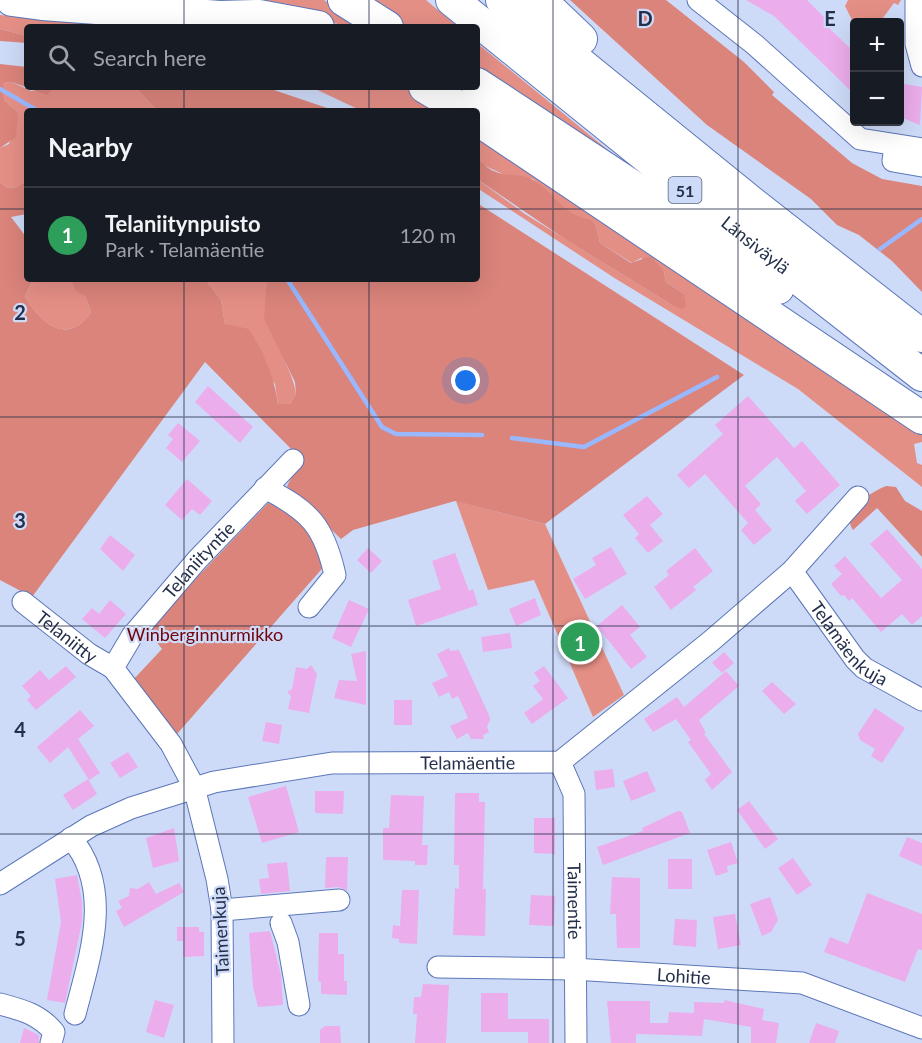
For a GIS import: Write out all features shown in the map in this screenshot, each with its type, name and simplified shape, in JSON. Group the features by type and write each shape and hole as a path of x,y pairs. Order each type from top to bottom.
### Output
{"highway":[{"path":"12,0 220,17 259,16 302,24"},
{"path":"344,0 382,24"},
{"name":"Länsiväylä","path":"452,0 762,250 922,375"},
{"name":"Länsiväylä","path":"502,0 752,203 922,336"},
{"path":"526,0 581,39 764,188 922,310"},
{"path":"540,0 581,39"},
{"path":"220,17 247,24"},
{"path":"439,90 477,98 635,188 922,393"},
{"path":"477,98 922,418"}],"street":[{"path":"698,0 754,44 860,140 922,149"},
{"path":"918,12 916,44 922,66"},
{"path":"895,145 893,161 922,166"},
{"name":"Telaniityntie","path":"113,669 132,636 293,460"},
{"path":"265,488 308,516 323,532 335,575 309,607"},
{"path":"560,762 711,641 792,571 858,497"},
{"name":"Telamäenkuja","path":"792,571 855,659 864,668 922,700"},
{"name":"Telaniitty","path":"23,602 89,654 113,669"},
{"path":"113,669 171,744 194,787"},
{"name":"Telamäentie","path":"0,884 71,838 131,808 194,787 332,763 560,762"},
{"name":"Taimentie","path":"560,762 574,794 573,969 576,1043"},
{"name":"Taimenkuja","path":"194,787 218,879 222,910 223,1043"},
{"path":"71,838 84,854 97,905 94,947 75,1014"},
{"path":"222,910 339,900"},
{"path":"281,923 288,942 298,1005"},
{"name":"Lohitie","path":"438,967 573,969 802,983 922,1028"},
{"path":"0,1004 34,1014 54,1032 51,1043"}],"shaded area":[{"path":"176,0 324,0 364,24 338,24 320,19"},
{"path":"356,0 426,0 454,24 396,24"},
{"path":"848,0 901,0 898,5 894,3 883,18 851,18 845,6"},
{"path":"0,15 92,23 24,24 24,35 0,29"},
{"path":"480,45 619,159 480,76"},
{"path":"12,82 24,88 24,90 31,91 138,90 155,108 24,108 24,182 17,187 7,188 0,182 0,148 9,144 18,112 4,100 2,83"},
{"path":"317,90 410,90 443,108 356,108"},
{"path":"480,131 922,429 922,442 914,444 917,463 922,465 922,487 798,389 616,279 480,190 480,181 525,214 672,305 684,294 666,282 664,272 641,258 632,263 600,243 596,226 574,217 533,179 505,175 483,165 480,160"},
{"path":"32,282 73,282 85,296 91,312 73,328 55,327 38,315 25,296"},
{"path":"207,282 267,282 273,326 296,394 290,404 278,404 275,384 225,324 221,300"},
{"path":"456,501 545,524 624,695 593,717 534,580 488,590"}],"green space":[{"path":"570,0 666,0 744,62 774,92 772,95 852,163 882,179 922,186 922,292 892,261 859,235 837,225 811,199 707,125"},
{"path":"0,29 24,35 24,43 0,41"},
{"path":"0,64 24,67 24,86 12,82 3,83 4,100 18,112 16,137 0,148"},
{"path":"34,90 52,90 47,95"},
{"path":"138,90 274,90 327,108 155,108"},
{"path":"480,159 491,170 498,173 521,176 535,181 567,210 591,220 596,226 600,243 631,263 651,256 664,272 666,282 684,294 686,306 682,309 672,305 565,239 480,181"},
{"path":"0,182 7,188 17,187 24,182 24,215 11,217 24,234 24,282 32,282 25,296 38,315 46,322 64,329 73,328 91,312 85,296 76,291 72,282 207,282 221,300 225,324 249,329 271,374 278,404 290,404 296,394 295,382 264,319 267,282 480,282 480,205 744,375 545,524 455,501 353,530 341,539 287,486 301,459 205,362 32,597 0,580"},
{"path":"886,486 896,487 905,501 922,511 922,557 877,508 853,530 850,516 854,509 865,498"},
{"name":"Winberginnurmikko","path":"268,503 290,512 305,525 327,563 177,734 132,681 162,649 147,630"}],"building":[{"path":"746,0 807,0 830,23 827,26 850,48 850,90 774,16"},
{"path":"904,84 922,87 920,125 904,119"},
{"path":"208,386 253,427 240,443 195,402"},
{"path":"748,396 794,448 802,441 840,485 807,514 795,501 806,491 777,457 745,486 761,504 755,510 772,530 754,545 741,530 748,523 705,474 689,488 677,475 723,434 715,425"},
{"path":"178,423 200,441 182,462 166,448 173,439 168,435"},
{"path":"187,479 212,501 200,515 192,509 182,520 165,505"},
{"path":"647,496 663,514 650,525 663,541 648,553 635,538 639,534 623,515"},
{"path":"887,529 922,569 922,616 912,625 902,614 881,632 852,598 849,601 844,595 841,596 831,584 842,574 834,566 845,556 881,598 902,580 870,544"},
{"path":"110,535 135,555 123,571 100,549"},
{"path":"611,547 627,574 585,599 573,579 596,565 592,558"},
{"path":"368,548 382,561 371,573 357,560"},
{"path":"695,548 713,571 693,587 696,590 671,610 654,587 669,575 666,571"},
{"path":"455,553 469,591 473,589 478,605 416,626 408,600 441,589 432,561"},
{"path":"535,598 541,615 516,626 509,609"},
{"path":"110,600 126,614 105,638 82,619 92,608 99,614"},
{"path":"349,600 369,609 351,647 332,638"},
{"path":"622,605 640,627 630,635 647,657 631,669 597,626"},
{"path":"510,633 512,648 483,652 481,637"},
{"path":"449,648 450,651 459,650 489,715 490,720 487,727 489,732 483,735 484,739 471,739 468,733 457,739 450,726 468,718 458,696 452,699 449,692 439,697 432,683 448,676 437,654"},
{"path":"366,651 366,705 334,698 339,680 357,681 351,654"},
{"path":"724,652 734,663 722,673 712,663"},
{"path":"311,665 317,674 309,713 288,709 291,696 287,692 292,689 296,667 307,669"},
{"path":"66,666 76,677 36,710 27,700 31,696 22,686 40,670 49,680"},
{"path":"544,666 568,698 532,724 524,713 543,699 533,686 540,681 534,673"},
{"path":"726,671 739,686 699,720 706,733 704,734 732,772 712,790 705,780 711,774 688,742 691,740 676,719 653,732 644,719 677,697 684,707"},
{"path":"772,682 796,704 784,714 762,691"},
{"path":"394,700 412,700 412,725 394,725"},
{"path":"875,708 905,728 882,763 871,756 875,749 860,740 858,734"},
{"path":"80,710 94,726 78,739 100,773 89,780 68,747 50,763 37,747"},
{"path":"266,722 282,725 279,744 262,741"},
{"path":"128,752 138,767 120,778 110,763"},
{"path":"613,769 615,787 596,790 594,771"},
{"path":"647,771 656,791 631,801 623,781"},
{"path":"88,779 97,794 73,810 63,795"},
{"path":"286,786 299,832 262,843 248,797"},
{"path":"315,791 344,791 343,814 315,813"},
{"path":"455,793 479,793 479,802 485,802 483,889 486,889 485,936 453,935 455,888 459,889 459,865 454,865"},
{"path":"391,795 424,796 422,845 428,845 427,865 415,865 415,861 383,860 383,828 389,828"},
{"path":"749,801 778,839 765,849 737,810"},
{"path":"678,811 682,812 690,833 603,865 597,847 643,831 642,828"},
{"path":"534,818 555,818 555,854 534,853"},
{"path":"174,828 179,861 153,868 146,838"},
{"path":"907,837 922,843 922,866 899,856"},
{"path":"731,842 738,863 727,866 728,872 716,876 707,850"},
{"path":"326,857 348,857 347,891 339,887 325,888"},
{"path":"793,858 812,885 797,895 778,868"},
{"path":"668,859 692,859 692,889 668,889"},
{"path":"287,862 290,891 261,894 259,879 269,878 267,864"},
{"path":"77,875 82,902 82,922 65,1003 47,1000 61,922 55,879"},
{"path":"612,877 640,878 640,948 617,948 616,914 610,914"},
{"path":"149,882 156,894 179,883 184,892 124,927 116,911 122,908 118,901 129,896 130,888 138,889"},
{"path":"402,890 419,890 417,944 399,943 399,939 392,938 393,925 400,926"},
{"path":"867,893 922,914 922,950 918,949 905,982 824,952 830,937 848,944"},
{"path":"531,895 555,896 554,926 529,925"},
{"path":"770,897 778,920 771,932 762,936 750,904"},
{"path":"735,914 741,945 718,949 713,917"},
{"path":"675,919 697,920 696,947 673,945"},
{"path":"177,927 199,927 199,932 204,932 204,956 183,957 183,941 177,941"},
{"path":"270,931 281,975 283,1005 258,1007 253,987 249,933"},
{"path":"319,933 338,933 338,954 344,954 344,981 347,981 347,995 321,994 321,982 318,981"},
{"path":"423,984 449,985 446,1043 415,1043 417,1014 413,1014 414,997 421,997"},
{"path":"481,993 508,993 508,1019 549,1019 549,1043 528,1043 528,1032 481,1032"},
{"path":"155,1000 174,1005 164,1038 146,1032"},
{"path":"724,1000 764,1009 762,1020 779,1023 776,1043 751,1043 751,1027 704,1019 702,1036 636,1034 636,1043 611,1043 607,1001 650,1001 650,1023 668,1023 669,1012 694,1013 694,1002 724,1003"},
{"path":"816,1023 839,1031 835,1043 809,1043"},
{"path":"325,1026 340,1026 341,1043 320,1043 320,1030"},
{"path":"24,1028 39,1035 39,1043 20,1043"}],"waterway":[{"path":"0,89 33,108"},
{"path":"880,249 922,219"},
{"path":"289,282 382,427 396,434 482,435"},
{"path":"512,438 584,447 717,377"}],"place":[{"name":"Telaniitynpuisto","path":"580,642"}]}
